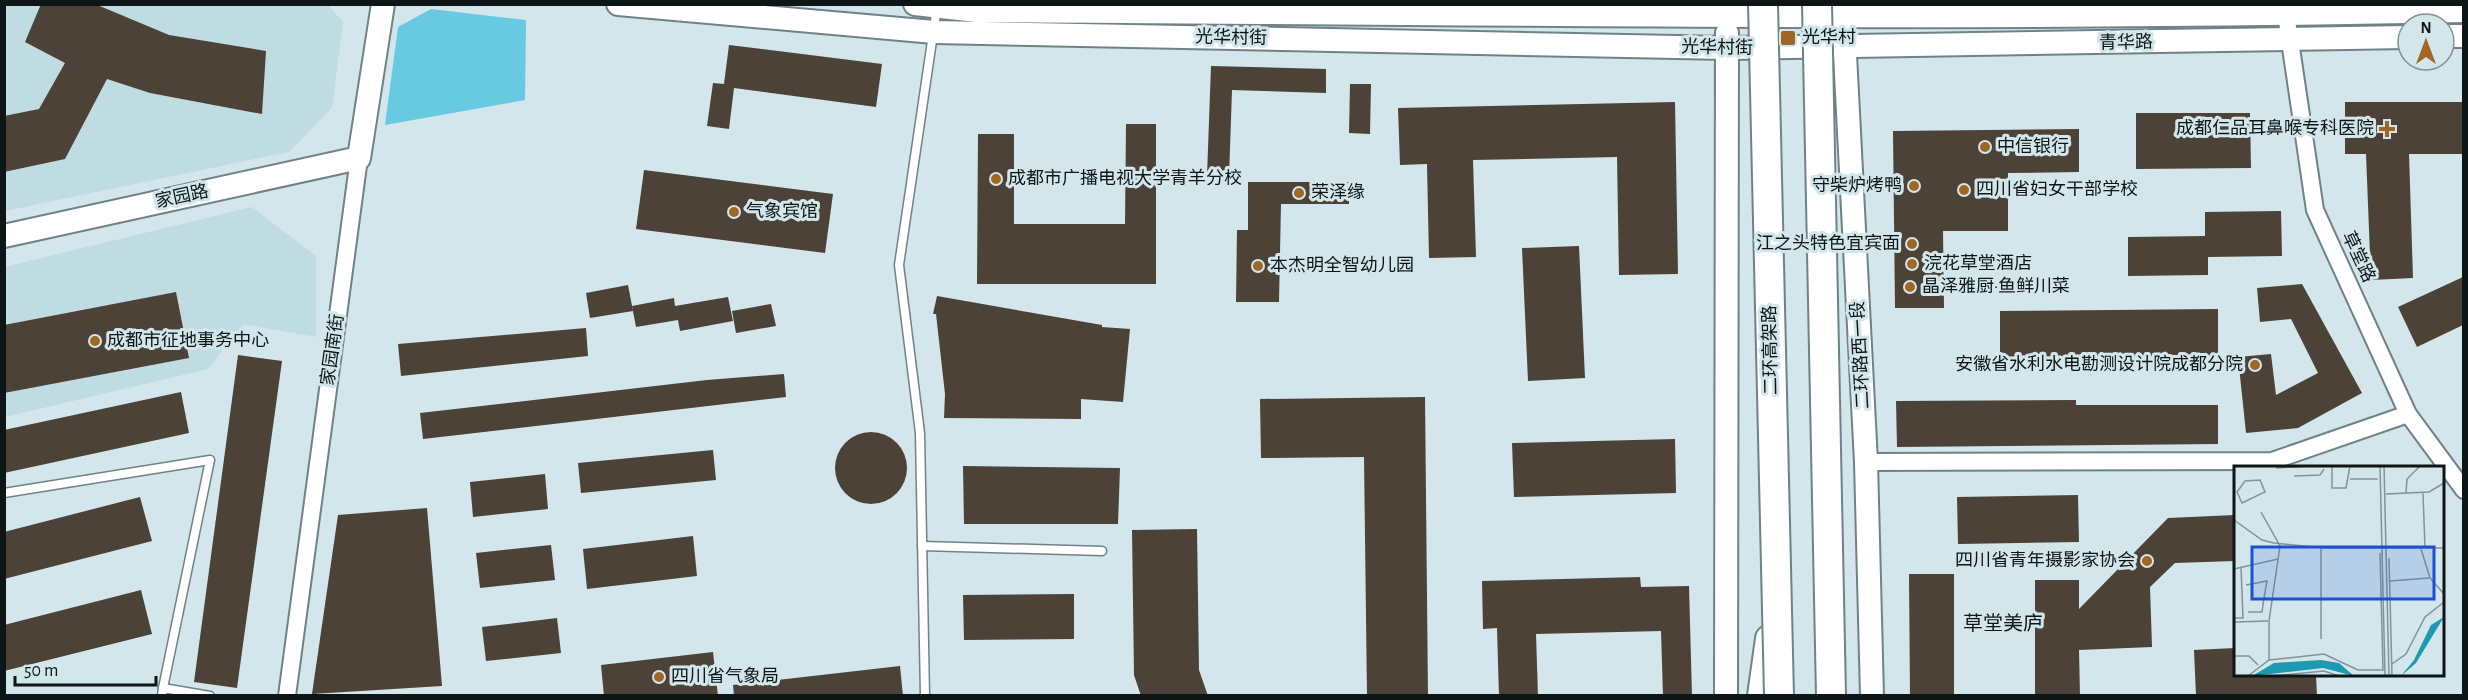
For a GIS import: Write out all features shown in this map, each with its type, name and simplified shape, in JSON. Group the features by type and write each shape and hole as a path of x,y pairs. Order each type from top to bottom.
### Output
{"highway":[{"name":"二环高架路","path":"1763,4 1779,696"},
{"path":"1817,4 1831,696"},
{"path":"1762,696 1776,593"},
{"path":"1830,621 1837,696"}],"main road":[{"name":"家园南街","path":"359,158 382,4"},
{"name":"光华村街","path":"618,4 934,32 1727,48 1845,48"},
{"name":"光华村街","path":"926,6 977,11 1844,10"},
{"name":"青华路","path":"1844,10 2286,14 2337,9 2463,10"},
{"path":"1726,696 1727,10"},
{"name":"二环路西一段","path":"1844,10 1866,462 1872,696"},
{"name":"青华路","path":"1845,48 2396,37"},
{"name":"家园路","path":"4,236 359,158"}],"street":[{"name":"草堂路","path":"2286,14 2288,40 2315,210 2408,414 2463,490"},
{"name":"家园南街","path":"286,696 359,158"},
{"path":"1866,462 2272,461 2408,414"}],"lane":[{"path":"925,696 920,433 899,265 934,32 926,6"},
{"path":"4,493 210,460 163,692 210,696"},
{"path":"922,546 1102,550"}],"shaded area":[{"path":"5,5 328,5 343,22 332,108 289,152 5,211"},
{"path":"431,9 526,20 525,100 385,125 398,27"},
{"path":"252,207 316,256 316,337 243,324 208,369 5,417 4,267"}],"building":[{"path":"41,4 95,4 169,35 266,51 262,114 150,93 107,79 65,159 4,172 4,116 39,109 65,63 25,42"},
{"path":"729,45 882,64 876,107 734,88 729,129 707,126 713,83 724,84"},
{"path":"1211,66 1326,69 1326,93 1232,90 1229,177 1207,176"},
{"name":"荣泽缘","path":"1350,84 1371,84 1370,134 1349,133"},
{"path":"1675,102 1678,274 1619,275 1617,157 1473,160 1476,257 1429,258 1427,164 1400,165 1398,108"},
{"path":"2345,102 2462,102 2462,154 2409,154 2413,278 2371,280 2366,154 2345,154"},
{"path":"2136,113 2250,113 2251,168 2136,169"},
{"name":"成都市广播电视大学青羊分校","path":"1126,124 1156,124 1156,284 977,284 978,134 1014,134 1014,224 1125,224"},
{"path":"2079,129 2079,172 2008,173 2008,231 1943,231 1944,308 1895,308 1893,131"},
{"name":"气象宾馆","path":"644,170 833,194 825,253 636,229"},
{"path":"1248,182 1349,182 1349,204 1281,204 1279,302 1236,302 1237,230 1248,230"},
{"path":"2281,211 2282,256 2208,257 2208,275 2128,276 2128,237 2205,236 2205,212"},
{"path":"1579,246 1585,378 1528,381 1522,248"},
{"path":"2463,277 2463,325 2417,347 2398,307"},
{"name":"安徽省水利水电勘测设计院成都分院","path":"2302,284 2362,393 2298,428 2246,433 2238,357 2271,354 2276,395 2318,373 2291,319 2260,322 2257,288"},
{"path":"628,285 633,311 590,318 586,293"},
{"name":"成都市征地事务中心","path":"176,292 189,358 4,393 4,325"},
{"path":"937,296 1102,325 1102,327 1130,329 1123,402 1081,399 1081,419 944,418 945,394 936,314 933,314"},
{"path":"728,297 733,321 680,331 678,320 636,327 632,306 674,298 675,306"},
{"path":"771,304 776,326 736,333 732,311"},
{"path":"2218,309 2218,356 2000,357 2000,311"},
{"path":"586,328 588,356 401,376 398,344"},
{"path":"238,355 282,361 237,688 194,682"},
{"path":"784,374 786,397 423,439 420,413 707,380"},
{"path":"181,392 189,433 4,473 4,430"},
{"path":"1425,397 1428,696 1367,696 1364,457 1261,458 1260,399"},
{"path":"2076,400 2076,405 2218,405 2218,444 1897,447 1896,401"},
{"path":"878,432 897,442 905,454 907,468 905,482 897,494 885,502 864,504 845,494 837,482 835,461 845,442 857,434"},
{"path":"1675,439 1676,493 1514,497 1512,443"},
{"path":"713,450 716,480 581,493 578,463"},
{"path":"963,466 1120,468 1118,524 964,524"},
{"path":"545,474 548,509 473,517 470,482"},
{"path":"2078,495 2079,542 1958,544 1957,497"},
{"path":"140,497 152,541 4,579 4,532"},
{"path":"427,508 442,686 312,694 338,515"},
{"path":"2234,515 2234,561 2175,563 2150,587 2152,647 2079,650 2080,696 2035,696 2035,580 2079,580 2079,609 2168,518"},
{"path":"1197,529 1199,670 1208,696 1141,696 1134,675 1132,530"},
{"path":"693,536 697,576 587,589 583,549"},
{"path":"551,545 555,580 480,588 476,553"},
{"path":"1909,574 1954,574 1954,696 1910,696"},
{"path":"1640,577 1641,587 1689,586 1692,696 1663,696 1661,631 1536,634 1538,696 1499,696 1497,628 1483,629 1482,581"},
{"path":"141,590 152,634 4,671 4,625"},
{"path":"1074,594 1074,639 964,640 963,595"},
{"path":"557,618 561,653 486,661 482,627"},
{"path":"2234,648 2234,676 2316,676 2317,696 2196,696 2194,650"},
{"path":"713,652 718,696 604,696 601,665"},
{"path":"900,666 903,696 734,696 733,685"}],"place":[{"name":"光华村","path":"1788,38"},
{"name":"成都仁品耳鼻喉专科医院","path":"2387,129"},
{"name":"中信银行","path":"1985,147"},
{"name":"成都市广播电视大学青羊分校","path":"996,179"},
{"name":"守柴炉烤鸭","path":"1914,186"},
{"name":"四川省妇女干部学校","path":"1964,190"},
{"name":"荣泽缘","path":"1299,193"},
{"name":"气象宾馆","path":"734,212"},
{"name":"江之头特色宜宾面","path":"1912,244"},
{"name":"浣花草堂酒店","path":"1912,264"},
{"name":"本杰明全智幼儿园","path":"1258,266"},
{"name":"晶泽雅厨·鱼鲜川菜","path":"1910,287"},
{"name":"成都市征地事务中心","path":"95,341"},
{"name":"安徽省水利水电勘测设计院成都分院","path":"2255,365"},
{"name":"四川省青年摄影家协会","path":"2147,561"},
{"name":"四川省气象局","path":"659,677"}],"district":[{"name":"草堂美庐","path":"2003,624"}]}
